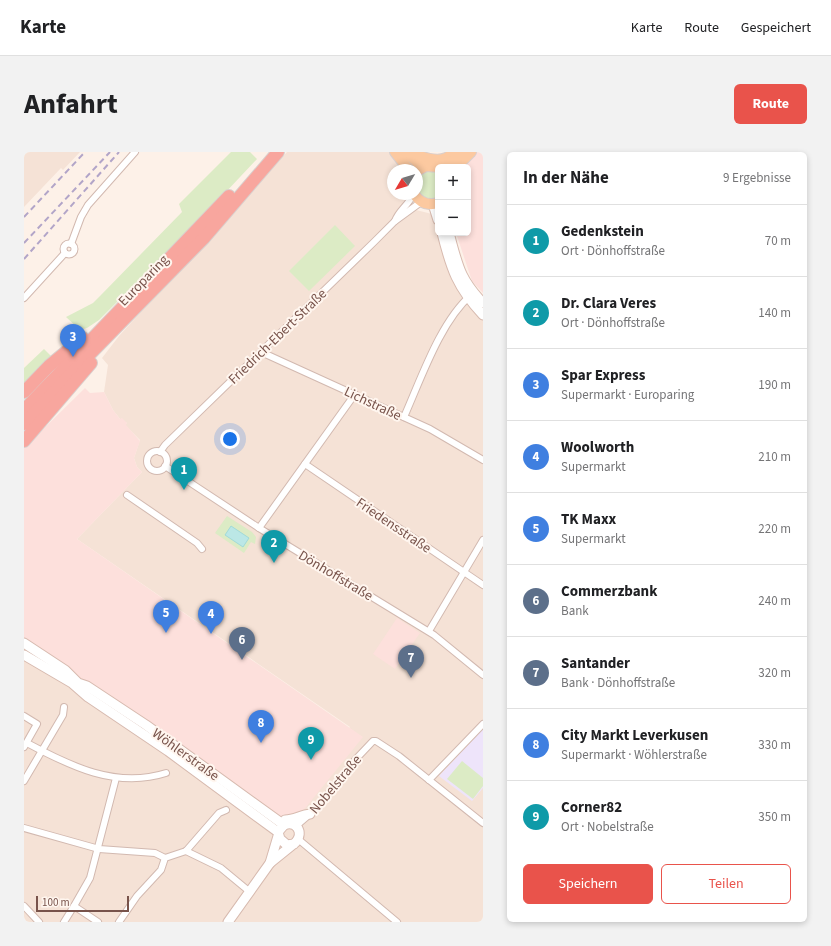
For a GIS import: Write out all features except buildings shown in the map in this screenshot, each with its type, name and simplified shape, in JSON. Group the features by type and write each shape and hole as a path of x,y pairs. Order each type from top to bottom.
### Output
{"highway":[{"name":"Europaring","path":"24,410 207,220 269,152"},
{"name":"Europaring","path":"24,424 83,361 204,238 278,152"},
{"path":"24,392 49,366 129,300"},
{"path":"24,441 75,383 120,325"}],"main road":[{"path":"395,152 405,164"},
{"path":"406,152 420,164 435,167"},
{"path":"414,152 424,157 441,159 447,158 454,152"},
{"path":"450,164 461,152"},
{"path":"459,164 471,152"},
{"path":"423,200 435,204"},
{"path":"443,236 456,280 471,295 483,303"},
{"path":"450,236 461,275 483,315"},
{"name":"Wöhlerstraße","path":"24,643 83,680 87,686 146,725 279,831"},
{"name":"Wöhlerstraße","path":"24,655 56,675 60,681 73,690 88,697 140,731 279,831"},
{"path":"270,863 279,831 290,820 301,815 310,814"},
{"path":"228,922 270,863 296,842 299,832 296,826 290,823 279,831"},
{"path":"279,831 284,844 296,842"},
{"path":"222,922 242,902"}],"street":[{"path":"24,298 65,253 68,255 72,254 74,247 71,244 88,205 135,152"},
{"name":"Friedrich-Ebert-Straße","path":"396,221 397,216 412,200"},
{"name":"Friedrich-Ebert-Straße","path":"160,452 165,445 396,221 414,200"},
{"path":"404,417 440,337 456,310 471,295"},
{"name":"Lichstraße","path":"261,352 430,429 483,460"},
{"path":"259,528 354,394"},
{"path":"154,452 160,452 165,457 165,466 160,470 154,471 147,465 149,456 154,452"},
{"name":"Friedensstraße","path":"305,464 483,585"},
{"name":"Dönhoffstraße","path":"165,466 259,528 429,631 483,675"},
{"path":"127,495 197,543 202,549"},
{"path":"429,631 483,540"},
{"path":"24,782 41,750 63,715 64,708"},
{"path":"24,716 37,724 25,745 41,750 66,764 93,773 116,778 137,779 166,773"},
{"path":"483,724 429,780 483,823"},
{"name":"Nobelstraße","path":"296,826 317,808 355,760 373,741 376,741 399,756 429,780"},
{"path":"64,922 90,878 99,849 116,778"},
{"path":"24,828 99,849 156,853 165,858 186,851 219,813 226,810"},
{"path":"296,842 332,868 397,922"},
{"path":"186,851 221,868 250,892"},
{"path":"119,922 137,896 161,870 165,863 165,858"},
{"path":"24,906 39,922"},
{"path":"74,906 98,922"}],"shaded area":[{"path":"24,152 80,152 63,170 61,168 24,207"},
{"path":"287,152 389,152 399,164 387,164 387,200 407,200 416,210 432,214 435,224 435,236 439,236 449,271 462,296 483,319 483,922 24,922 24,639 277,816 350,727 77,539 142,472 137,467 134,458 140,440 125,425 127,423 120,419 113,410 104,392 108,365 102,358 119,336"},
{"path":"448,152 483,152 483,293 472,281 457,236 471,236 471,164 460,164"},
{"path":"85,388 90,393 104,392 113,410 120,419 122,418 127,423 126,425 140,441 134,458 137,467 142,472 77,539 363,737 302,812 287,819 277,816 24,639 24,448"},
{"path":"397,618 420,633 395,669 373,654"},
{"path":"483,729 483,788 472,801 439,776"}],"green space":[{"path":"231,152 250,152 257,159 209,210 99,320 87,328 80,330 66,317 93,303 101,295 182,212 179,204"},
{"path":"428,171 435,172 435,198 428,198 423,196 423,174"},
{"path":"335,225 355,246 309,291 289,271"},
{"path":"44,349 52,357 24,384 24,368"},
{"path":"227,516 252,532 256,537 255,544 251,542 244,553 215,533"},
{"path":"462,761 483,778 483,786 473,799 447,779"}],"water":[{"path":"231,526 249,538 243,547 225,535"}],"railway":[{"path":"24,217 85,152"},
{"path":"24,243 110,152"},
{"path":"24,259 119,152"}],"place":[{"name":"Spar Express","path":"73,357"},
{"name":"Gedenkstein","path":"184,490"},
{"name":"Dr. Clara Veres","path":"274,563"},
{"name":"TK Maxx","path":"166,633"},
{"name":"Woolworth","path":"211,634"},
{"name":"Commerzbank","path":"242,660"},
{"name":"Santander","path":"411,678"},
{"name":"City Markt Leverkusen","path":"261,743"},
{"name":"Corner82","path":"311,760"}]}
